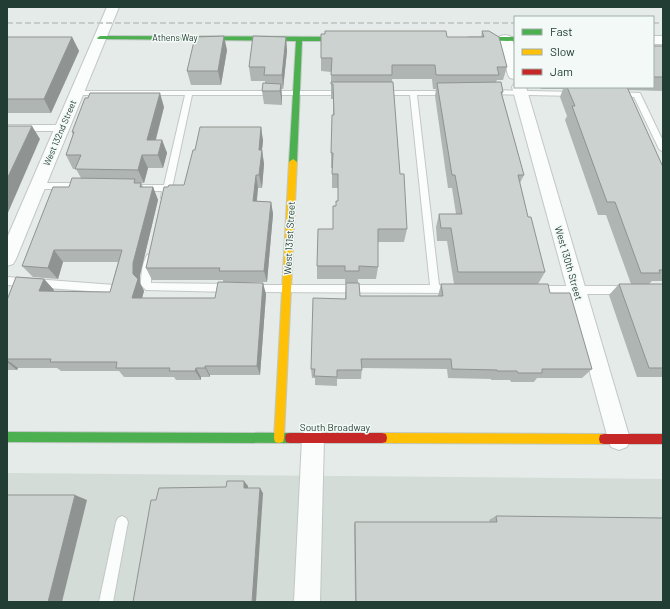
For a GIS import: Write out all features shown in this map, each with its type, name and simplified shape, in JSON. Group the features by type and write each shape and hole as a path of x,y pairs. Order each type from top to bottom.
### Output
{"street":[{"name":"West 132nd Street","path":"7,259 113,7"},
{"name":"Athens Way","path":"100,38 362,39"},
{"name":"West 131st Street","path":"279,438 299,39"},
{"path":"458,39 510,39 514,67"},
{"name":"West 130th Street","path":"519,90 619,439"},
{"name":"South Broadway","path":"7,437 663,439"},
{"path":"307,602 313,438"}],"lane":[{"path":"482,92 519,90 582,94"},
{"path":"374,93 459,92"},
{"path":"77,93 351,93"},
{"path":"162,210 189,93"},
{"path":"413,93 435,289"},
{"path":"606,94 637,95 663,149"},
{"path":"7,128 62,128"},
{"path":"38,186 91,187"},
{"path":"130,187 168,188"},
{"path":"153,246 146,275 146,285 149,287 459,289"},
{"path":"7,281 115,289"},
{"path":"529,290 639,290"},
{"path":"106,602 122,522"}],"shaded area":[{"path":"7,473 663,479 663,602 7,602"}],"building":[{"path":"325,31 446,31 447,37 484,37 482,31 489,31 499,37 507,67 497,67 499,75 436,75 435,65 392,65 392,75 331,75 332,58 321,58 321,34 325,34"},
{"path":"224,36 218,71 187,71 195,37"},
{"path":"253,36 286,37 282,75 264,75 265,67 249,67"},
{"path":"7,37 72,37 44,99 7,99"},
{"path":"654,46 663,46 663,77 654,77"},
{"path":"331,82 393,82 400,174 404,174 407,229 378,229 378,267 359,266 359,271 345,271 345,266 317,266 318,229 333,229 333,206 336,206 336,201 338,201 338,174 332,174 332,115 334,115 333,84 331,84"},
{"path":"501,82 503,92 501,92 524,175 518,175 528,217 531,217 545,272 458,272 451,228 441,228 439,214 462,214 455,175 452,175 437,83"},
{"path":"263,83 281,84 280,91 262,91"},
{"path":"567,88 627,88 663,167 663,270 659,270 660,273 641,273 615,202 607,202 572,106 575,106"},
{"path":"90,93 160,93 147,140 162,140 158,155 142,155 138,170 75,169 81,155 66,155 74,132 72,132 85,98 88,98"},
{"path":"7,126 32,126 7,179"},
{"path":"200,127 261,127 259,150 262,150 259,175 256,175 253,201 271,202 264,271 219,271 220,268 146,268 164,187 168,187 169,185 184,185 193,150 195,150"},
{"path":"72,178 135,179 134,183 141,183 140,187 153,187 133,263 133,274 138,279 132,298 215,298 218,282 263,283 257,366 205,366 205,368 196,368 195,371 169,371 170,368 116,368 117,362 50,362 51,359 7,359 7,300 16,277 44,279 39,291 110,292 122,250 54,250 48,268 22,266 53,187 69,187"},
{"path":"346,283 359,283 360,296 443,296 441,284 548,284 550,293 570,293 592,369 542,369 542,373 518,373 517,371 452,369 451,359 361,359 362,370 337,370 337,377 314,376 315,369 311,369 313,298 346,299"},
{"path":"619,284 663,284 663,368 649,368"},
{"path":"227,481 244,481 244,488 260,488 252,602 133,602 151,500 156,500 159,488 226,487"},
{"path":"7,495 75,495 48,602 7,602"},
{"path":"496,516 663,518 663,602 356,602 355,522 497,522"}],"railway":[{"path":"7,23 514,23"},
{"path":"654,23 663,23"}],"traffic: fast":[{"path":"100,38 352,39"},
{"path":"293,162 299,39"},
{"path":"470,39 514,39"},
{"path":"7,437 290,438"}],"traffic: slow":[{"path":"279,438 293,162"},
{"path":"382,438 604,439"}],"traffic: jam":[{"path":"290,438 382,438"},
{"path":"604,439 663,439"}]}
